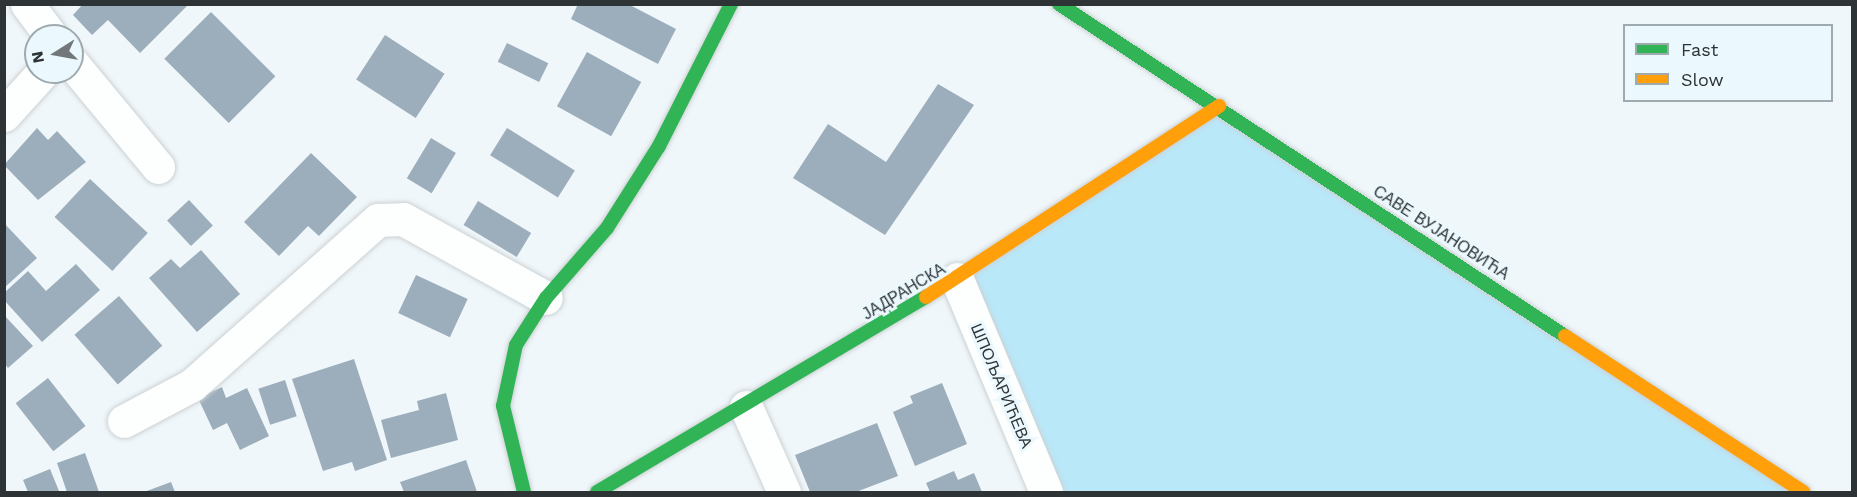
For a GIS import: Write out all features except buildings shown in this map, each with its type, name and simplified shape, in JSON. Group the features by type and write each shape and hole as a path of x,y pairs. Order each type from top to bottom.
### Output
{"street":[{"path":"27,4 42,24"},
{"path":"524,492 503,406 516,345 546,298 613,219 659,146 731,4"},
{"name":"САВЕ ВУЈАНОВИЋА","path":"1059,4 1219,106 1803,492"},
{"path":"84,78 158,167"},
{"path":"4,115 32,84"},
{"name":"ЈАДРАНСКА","path":"597,492 746,407 957,279 1219,106"},
{"path":"124,421 192,386 378,220 403,219 546,298"},
{"name":"ШПОЉАРИЋЕВА","path":"957,279 1046,492"},
{"path":"746,407 784,492"}],"shaded area":[{"path":"1219,106 1803,492 1046,492 957,279"}],"traffic: fast":[{"path":"524,492 503,406 516,345 546,298 607,228 659,146 731,4"},
{"path":"1059,4 1565,336"},
{"path":"597,492 926,297"}],"traffic: slow":[{"path":"926,297 1219,106"},
{"path":"1565,336 1803,492"}]}
